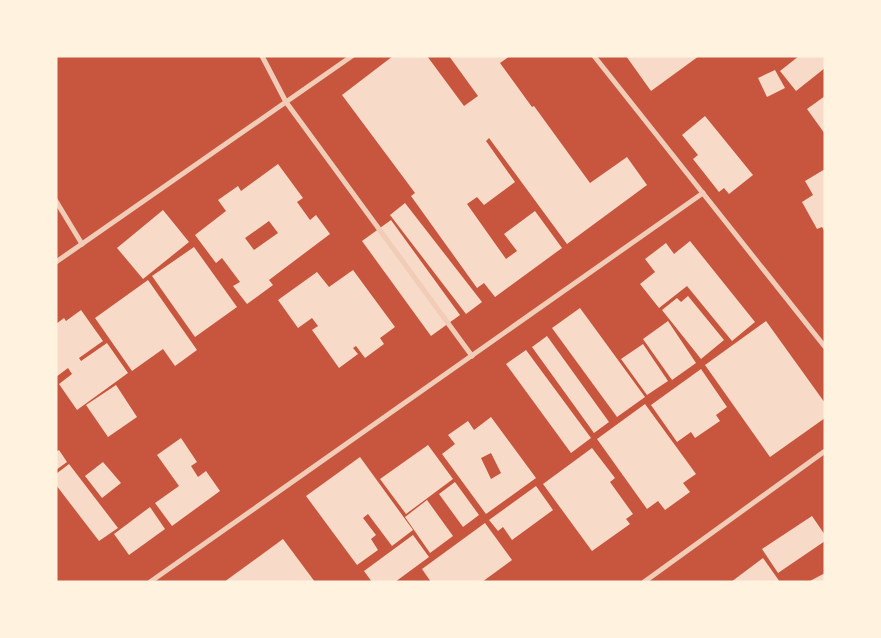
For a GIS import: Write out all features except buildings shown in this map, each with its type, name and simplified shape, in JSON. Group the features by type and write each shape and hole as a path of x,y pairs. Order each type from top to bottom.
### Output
{"street":[{"path":"262,56 286,102 472,356"},
{"path":"56,262 352,56"},
{"path":"594,56 825,347"},
{"path":"150,582 703,193"},
{"path":"56,201 82,244"},
{"path":"644,582 825,451"}]}
